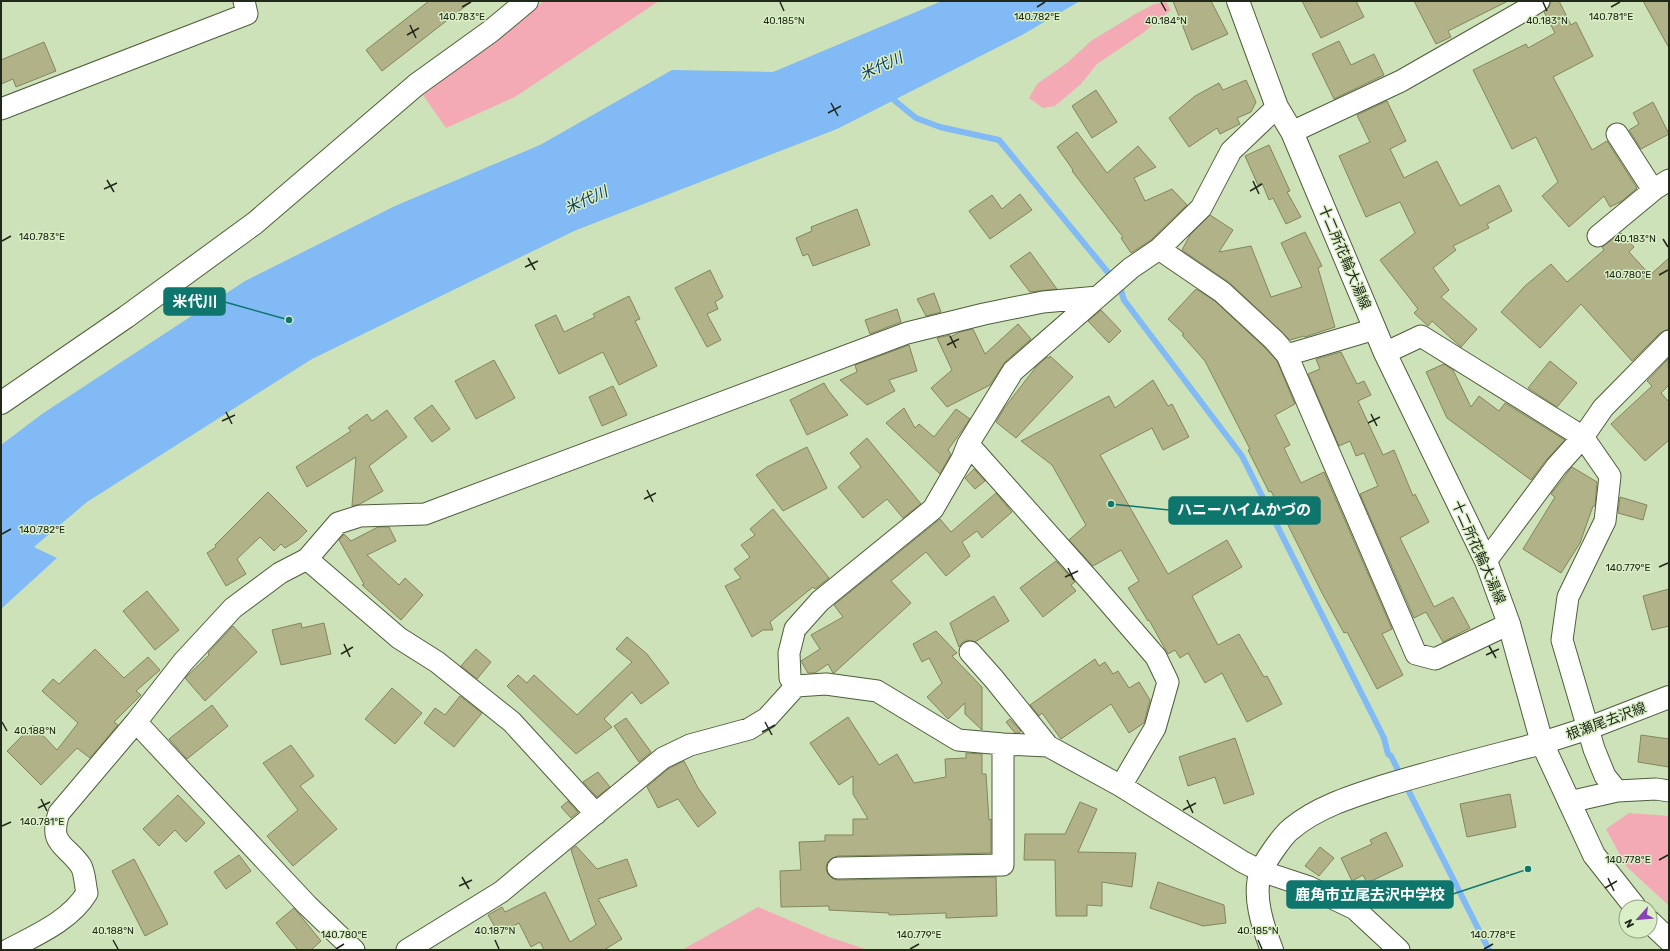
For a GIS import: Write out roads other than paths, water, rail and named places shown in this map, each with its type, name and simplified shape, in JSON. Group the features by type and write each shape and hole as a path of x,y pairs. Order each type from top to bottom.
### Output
{"main road":[{"path":"1,404 126,317 255,223 416,85 492,31 527,1"},
{"name":"十二所花輪大湯線","path":"1238,1 1277,106 1292,132 1386,354 1486,561 1509,624 1542,743 1594,855 1628,899"},
{"name":"根瀬尾去沢線","path":"1542,743 1589,728 1669,698"},
{"path":"1272,950 1263,928 1258,894 1261,871 1274,850 1290,829 1318,811 1352,796 1427,773 1542,743"},
{"path":"1658,930 1669,940"}],"street":[{"path":"1,109 247,14 244,1"},
{"path":"1292,132 1400,81 1539,1"},
{"path":"796,686 790,678 789,653 795,629 820,601 933,509 962,459 968,444 1012,371 1131,268 1159,249 1201,208 1231,152 1277,106"},
{"path":"1598,236 1661,185 1617,134"},
{"path":"1159,249 1222,292 1274,340 1286,355 1416,654 1435,659 1509,624"},
{"path":"8,950 53,925 80,905 87,893 82,867 58,840 55,827 60,813 136,722 183,662 233,608 280,573 307,559 338,523 360,516 425,514 907,333 984,314 1043,302 1098,297"},
{"path":"1286,355 1375,329"},
{"path":"1386,354 1421,336 1583,437 1610,476 1605,521 1568,597 1562,640 1594,749 1605,776 1617,791"},
{"path":"1486,561 1556,466 1583,437 1603,408 1669,341"},
{"path":"968,444 1087,577 1156,657 1168,682 1155,728 1121,786"},
{"path":"307,559 399,638 438,662 512,722 596,814"},
{"path":"970,652 994,679 1048,746 1121,786 1243,862 1261,871 1309,887 1355,909 1399,950"},
{"path":"407,950 501,892 663,758 690,745 749,729 767,718 796,686 826,684 877,691 958,740 1048,746"},
{"path":"136,722 307,905 354,950"},
{"path":"838,868 1003,865 1003,744"},
{"path":"1569,802 1617,791 1656,789 1669,791"}],"water":[{"name":"米代川","path":"942,1 1080,1 1022,35 837,129 574,231 312,359 87,502 34,547 57,558 1,609 1,445 42,414 245,281 395,206 540,145 672,70 773,72"}],"waterway":[{"path":"889,96 916,118 940,127 999,140 1120,287 1124,300 1242,456 1384,738 1388,754 1391,756 1489,950"}],"place":[{"name":"米代川","path":"289,320"},
{"name":"ハニーハイムかづの","path":"1111,504"},
{"name":"鹿角市立尾去沢中学校","path":"1528,869"}]}
